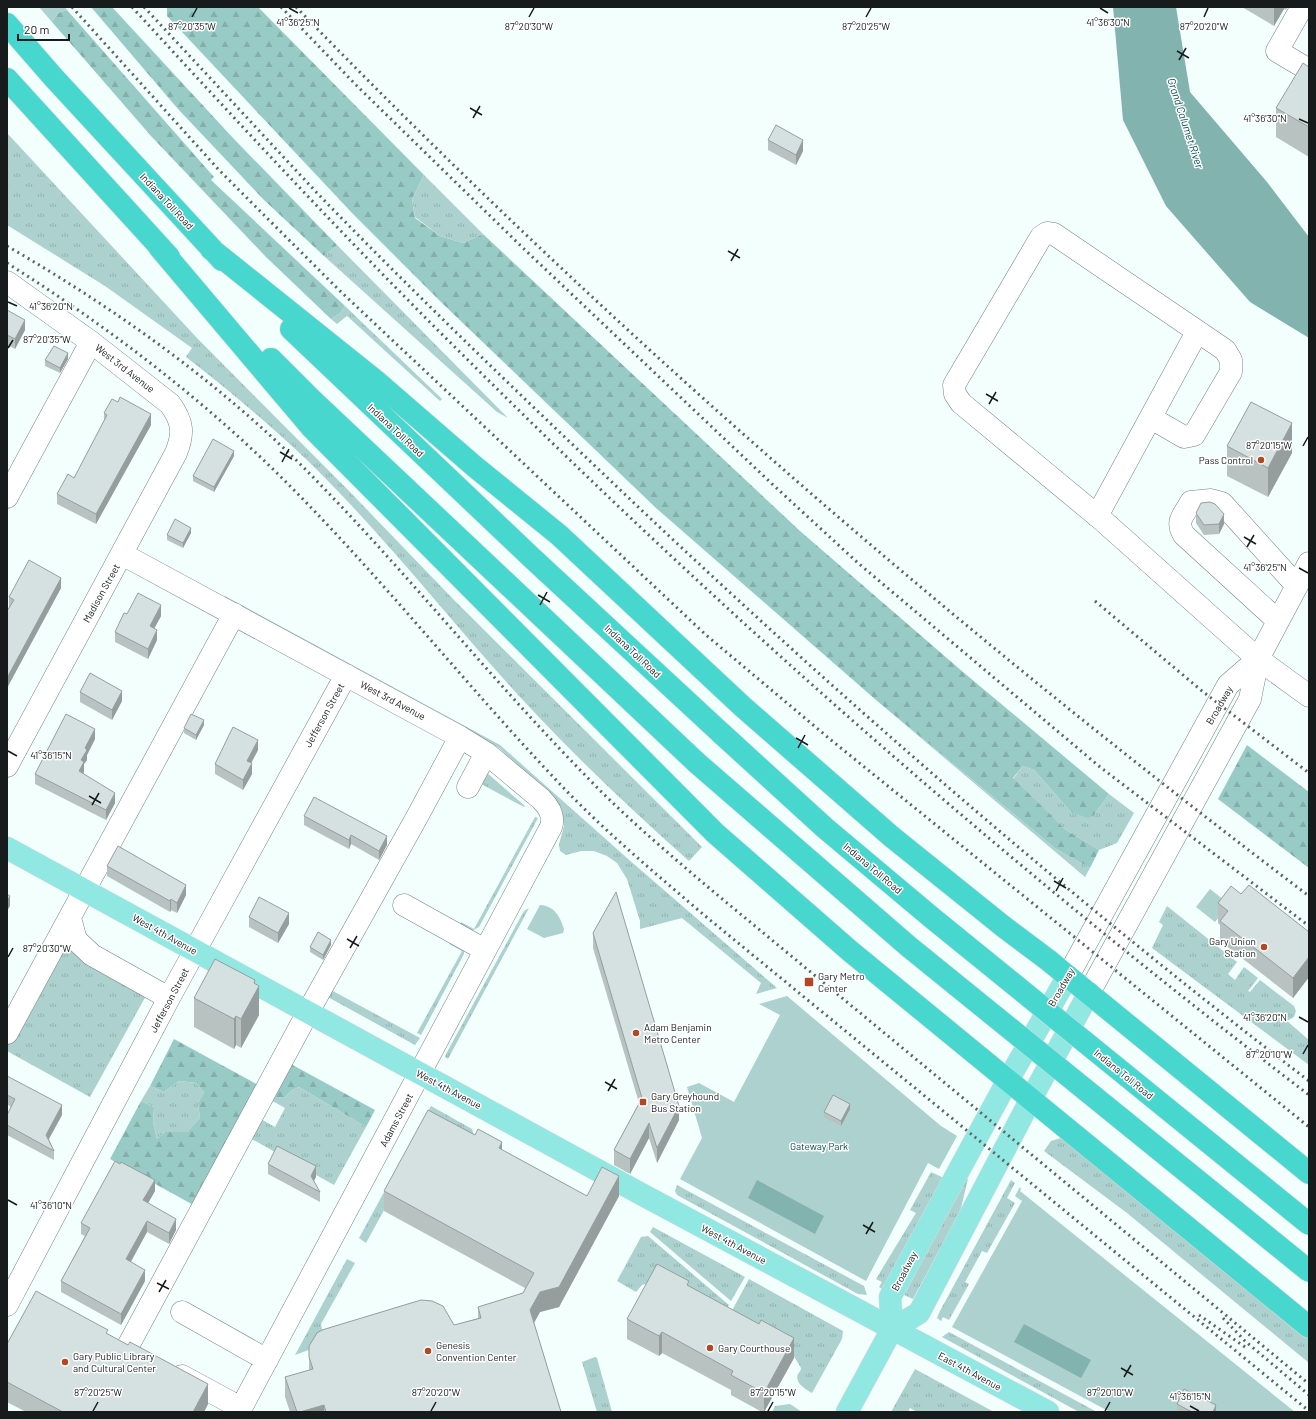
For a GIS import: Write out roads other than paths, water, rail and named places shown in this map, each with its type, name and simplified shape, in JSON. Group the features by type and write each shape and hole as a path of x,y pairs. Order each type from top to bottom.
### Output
{"highway":[{"name":"Indiana Toll Road","path":"7,24 54,78 211,249 340,377 722,734 825,828 931,917 1309,1224"},
{"path":"7,79 159,247 312,428 715,833 850,951 1309,1327"},
{"path":"159,247 310,398 697,763 908,946 1309,1271"},
{"path":"211,249 376,381 474,466 559,535 743,707 886,832 1068,976 1309,1173"}],"main road":[{"name":"West 4th Avenue","path":"7,848 892,1329"},
{"name":"Broadway","path":"1068,976 1008,1080 890,1297 892,1329 919,1313 1031,1099 1089,993"},
{"path":"847,1412 892,1329"},
{"name":"East 4th Avenue","path":"892,1329 1048,1412"}],"street":[{"path":"1302,7 1277,51 1309,70"},
{"path":"1150,418 1184,437 1194,435 1231,372 1231,360 1225,350 1054,234 1047,233 1041,237 954,385 955,394 961,403 1097,516 1258,659 1309,696"},
{"name":"West 3rd Avenue","path":"7,282 91,342 170,404 178,418"},
{"path":"1097,516 1197,332"},
{"path":"7,497 91,342"},
{"name":"Madison Street","path":"7,766 181,442 182,431 178,418"},
{"path":"1278,621 1184,535 1180,528 1179,522 1191,502 1211,500 1222,503 1297,586"},
{"name":"West 3rd Avenue","path":"122,554 460,737 486,753 548,806 553,819 551,828"},
{"name":"Broadway","path":"1089,993 1250,699 1258,659 1309,563"},
{"path":"7,1033 234,614"},
{"name":"Broadway","path":"1068,976 1228,685 1258,659"},
{"name":"Jefferson Street","path":"7,1305 12,1283 196,951 346,675"},
{"path":"128,1346 308,1012 460,737"},
{"path":"468,787 486,753"},
{"name":"Adams Street","path":"240,1410 421,1074 485,950 551,828"},
{"path":"404,905 485,950"},
{"path":"70,918 76,940 92,955 169,998"},
{"path":"12,1283 37,1296"},
{"path":"182,1312 267,1360"},
{"path":"107,1335 148,1357"},
{"path":"168,1368 240,1410"}],"water":[{"name":"Grand Calumet River","path":"1113,7 1176,7 1190,92 1267,182 1309,237 1309,338 1250,302 1166,206 1123,120"},
{"path":"757,1180 824,1216 815,1234 748,1198"},
{"path":"1024,1324 1091,1360 1081,1378 1014,1342"}],"railway":[{"path":"72,7 219,170 339,290 706,635 831,740 1309,1127"},
{"path":"132,7 257,142 427,320 570,460 671,556 878,743 984,834 1199,1010 1309,1095"},
{"path":"144,7 318,194 391,268 539,413 698,563 867,717 1041,866 1218,1011 1309,1081"},
{"path":"281,7 356,85 523,248 770,482 858,563 1100,767 1309,926"},
{"path":"296,7 415,127 536,244 659,359 785,471 913,581 1043,688 1175,793 1309,896"},
{"path":"7,246 84,293 158,344 194,371 263,429 296,460 370,537 512,697 600,790 630,819 709,888 1309,1384"},
{"path":"7,263 81,312 153,365 188,393 254,451 321,518 390,593 558,782 575,800 629,850 704,915 1309,1411"},
{"path":"1095,601 1202,691 1309,773"},
{"path":"1199,1315 1245,1347"},
{"path":"1223,1318 1245,1341 1309,1395"}],"place":[{"name":"Pass Control","path":"1261,460"},
{"name":"Gary Union Station","path":"1264,947"},
{"name":"Gary Metro Center","path":"809,982"},
{"name":"Adam Benjamin Metro Center","path":"636,1033"},
{"name":"Gary Greyhound Bus Station","path":"643,1102"},
{"name":"Gary Courthouse","path":"710,1348"},
{"name":"Genesis Convention Center","path":"428,1351"},
{"name":"Gary Public Library and Cultural Center","path":"65,1362"}],"park label":[{"name":"Gateway Park","path":"819,1146"}]}
